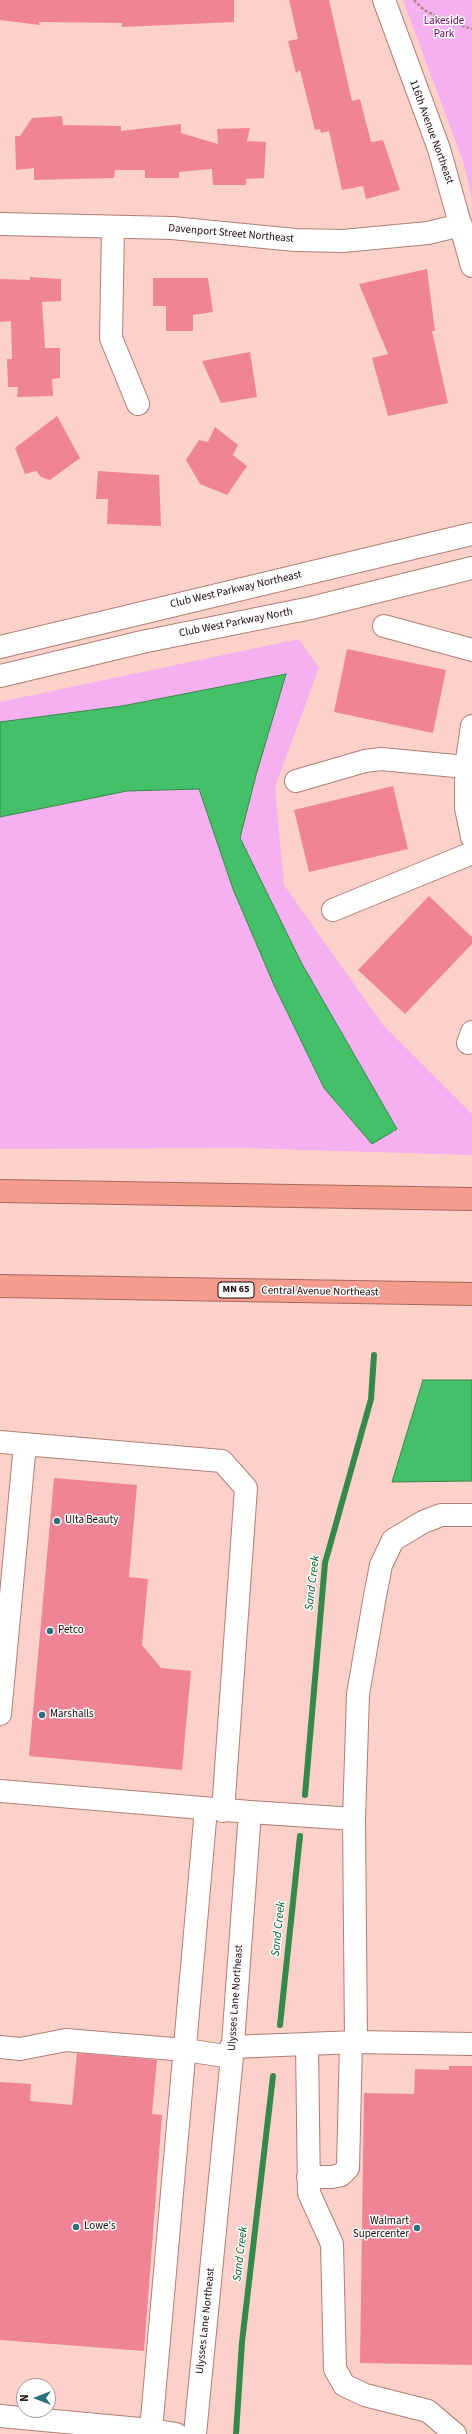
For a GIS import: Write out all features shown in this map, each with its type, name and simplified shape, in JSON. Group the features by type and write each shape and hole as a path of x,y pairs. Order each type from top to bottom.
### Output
{"highway":[{"path":"0,1191 472,1199"},
{"name":"Central Avenue Northeast","path":"0,1286 472,1294"}],"street":[{"name":"116th Avenue Northeast","path":"384,0 439,149 472,266"},
{"name":"Davenport Street Northeast","path":"0,224 113,228 172,228 295,240 343,241 428,233 461,225"},
{"path":"113,228 111,338 138,404"},
{"name":"Club West Parkway Northeast","path":"0,647 472,534"},
{"name":"Club West Parkway North","path":"0,676 142,642 311,608 472,568"},
{"path":"384,626 472,650"},
{"path":"472,726 466,767 466,808 472,837"},
{"path":"296,781 365,761 381,760 466,767"},
{"path":"333,910 472,853"},
{"path":"0,1442 222,1461 246,1488 214,1810 185,2050 151,2430"},
{"path":"0,1714 25,1444"},
{"path":"308,2178 332,2178 341,2175 348,2168 350,2156 353,2042 354,1819 358,1694 381,1565 393,1540 423,1522 441,1515 472,1516"},
{"path":"0,1791 214,1810 354,1819"},
{"name":"Ulysses Lane Northeast","path":"195,2434 232,2052 250,1812"},
{"path":"0,2047 20,2049 66,2040 185,2050 232,2052 307,2044 353,2042 472,2044"},
{"path":"307,2044 309,2193 332,2244 335,2369 344,2385 365,2395 428,2412 455,2434"},
{"path":"0,2416 151,2430 176,2434"}],"path":[{"path":"414,0 424,10 445,20 472,29"}],"green space":[{"name":"Lakeside Park","path":"403,0 472,0 472,199 464,164"},
{"path":"299,639 319,668 275,787 284,885 383,1025 472,1114 472,1155 241,1148 0,1149 0,702"}],"shaded area":[{"path":"286,674 256,775 240,838 302,964 397,1129 372,1144 324,1088 274,985 233,889 199,789 127,791 0,817 0,722 122,706"},
{"path":"423,1380 472,1380 472,1481 392,1482"}],"building":[{"path":"0,0 234,0 234,22 122,27 122,23 39,22 40,25 0,20"},
{"path":"289,0 329,0 352,101 360,99 371,142 383,140 400,190 366,199 363,186 342,190 329,131 321,133 320,129 315,130 300,70 296,73 288,41 298,39"},
{"path":"62,116 63,125 121,126 121,131 181,124 181,133 218,144 217,129 250,128 247,141 266,142 264,178 246,179 246,185 213,185 212,169 179,172 179,178 145,178 145,170 115,170 114,178 34,180 34,168 16,170 15,136 20,136 32,118"},
{"path":"427,269 435,331 432,331 448,403 388,416 372,358 388,354 359,284"},
{"path":"30,277 61,279 61,301 42,302 45,348 60,348 60,378 52,379 53,396 17,397 18,387 8,387 7,359 12,359 11,321 0,322 0,279 30,280"},
{"path":"153,278 208,278 213,312 193,315 193,331 166,331 166,306 153,306"},
{"path":"250,352 257,397 221,403 202,361"},
{"path":"57,416 80,458 50,480 41,477 36,471 25,474 15,448"},
{"path":"215,427 238,445 233,455 247,466 227,495 200,484 186,460 199,440 208,442"},
{"path":"98,471 159,475 161,526 107,524 108,499 96,499"},
{"path":"347,649 446,670 433,733 334,712"},
{"path":"393,786 408,849 309,872 294,810"},
{"path":"429,896 472,937 472,944 405,1014 358,970"},
{"path":"54,1478 137,1485 129,1577 148,1579 142,1645 161,1668 191,1671 182,1770 29,1756"},
{"name":"Lowe's","path":"77,2053 157,2060 152,2114 162,2115 144,2351 0,2340 0,2082 31,2084 30,2101 72,2105"},
{"name":"Walmart Supercenter","path":"449,2066 472,2066 472,2365 360,2363 364,2093 414,2094 415,2069 449,2070"}],"waterway":[{"name":"Sand Creek","path":"305,1795 325,1563 371,1399 374,1355"},
{"name":"Sand Creek","path":"280,2025 300,1836"},
{"name":"Sand Creek","path":"236,2434 242,2342 273,2076"}],"place":[{"name":"Ulta Beauty","path":"57,1521"},
{"name":"Petco","path":"50,1631"},
{"name":"Marshalls","path":"42,1715"},
{"name":"Lowe's","path":"76,2227"},
{"name":"Walmart Supercenter","path":"417,2228"}]}
